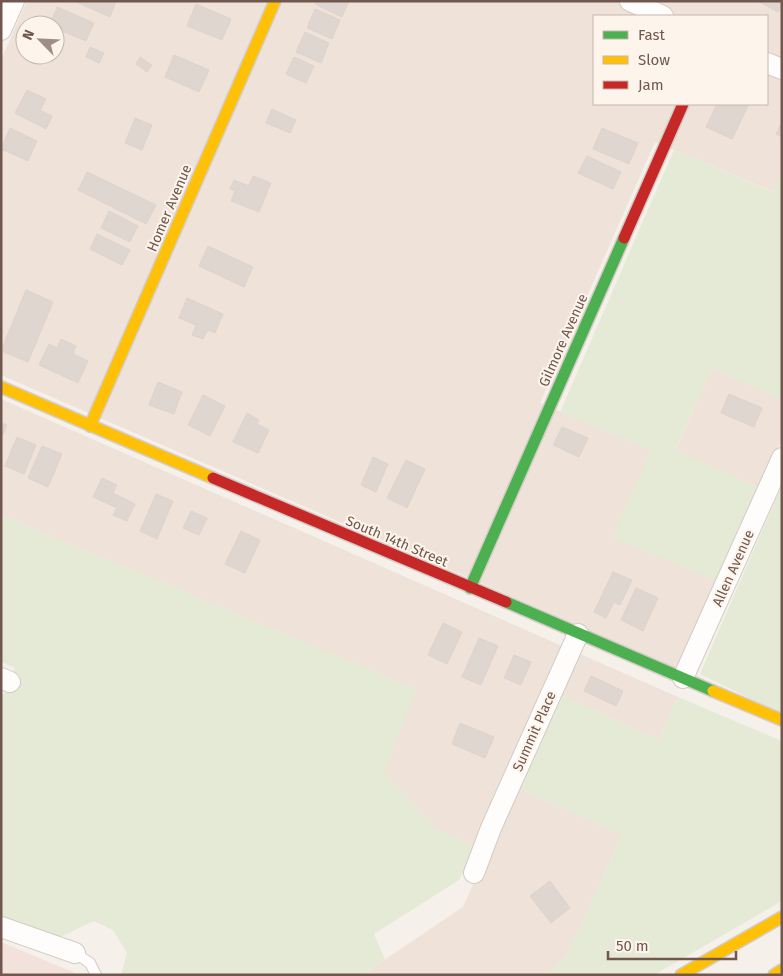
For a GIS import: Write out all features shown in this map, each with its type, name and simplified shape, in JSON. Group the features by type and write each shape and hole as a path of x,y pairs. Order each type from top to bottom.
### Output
{"main road":[{"name":"Homer Avenue","path":"90,426 275,1"},
{"name":"Gilmore Avenue","path":"470,588 683,105"},
{"name":"South 14th Street","path":"1,387 782,720"},
{"path":"681,975 782,917"},
{"path":"774,975 782,970"}],"street":[{"path":"1,30 14,1"},
{"path":"630,1 661,15"},
{"path":"768,63 782,69"},
{"name":"Allen Avenue","path":"683,678 782,458"},
{"name":"Summit Place","path":"474,872 491,828 578,634"},
{"path":"1,927 75,953"}],"lane":[{"path":"75,953 90,963 96,975"}],"shaded area":[{"path":"27,1 782,1 782,174 774,192 655,142 540,403 651,450 719,582 677,668 1,375 1,60 15,28 15,65 65,65 65,15 21,15"},
{"path":"712,368 782,399 782,438 760,488 675,451"},
{"path":"1,399 678,697 659,740 558,694 476,847 437,830 383,773 415,689 1,515"},
{"path":"517,787 622,835 568,954 547,975 362,975 463,907"},
{"path":"1,942 73,972 76,975 1,975"}],"green space":[{"path":"674,150 773,192 782,174 782,399 712,368 675,450 760,488 719,582 612,537 651,450 560,412"},
{"path":"782,485 782,714 700,674"},
{"path":"1,515 416,689 384,773 437,830 476,847 459,880 374,934 385,959 362,975 121,975 127,953 113,930 94,921 58,938 1,917 1,699 15,668 1,662"},
{"path":"558,694 659,740 678,697 782,741 782,901 654,975 547,975 568,954 622,835 517,787"}],"building":[{"path":"74,1 116,1 110,17"},
{"path":"317,1 349,1 342,17 315,4"},
{"path":"758,1 781,1 782,5 778,12"},
{"path":"196,4 231,19 227,29 192,14"},
{"path":"57,7 94,23 86,41 65,32 65,15 54,15"},
{"path":"315,9 340,20 332,39 307,28"},
{"path":"191,15 226,30 222,40 187,26"},
{"path":"305,32 329,43 321,63 296,52"},
{"path":"90,47 104,53 99,63 86,57"},
{"path":"174,55 209,70 199,92 165,77"},
{"path":"140,57 152,65 147,72 136,64"},
{"path":"294,57 314,66 306,83 286,74"},
{"path":"27,90 46,99 40,110 52,116 46,129 15,113"},
{"path":"717,105 749,105 732,139 706,127"},
{"path":"272,109 296,120 290,133 266,123"},
{"path":"135,118 152,125 142,150 125,143"},
{"path":"782,122 782,137 776,134"},
{"path":"10,128 37,141 28,161 1,149"},
{"path":"602,128 638,143 629,164 593,149"},
{"path":"587,156 621,172 613,189 578,173"},
{"path":"87,172 156,205 146,224 78,190"},
{"path":"253,176 271,183 259,212 231,201 235,191 230,189 234,180 249,186"},
{"path":"109,211 138,226 130,242 101,228"},
{"path":"97,234 130,250 122,265 90,249"},
{"path":"208,246 253,267 244,287 199,266"},
{"path":"26,290 53,302 28,362 1,351"},
{"path":"187,298 223,314 215,333 208,330 203,339 192,335 196,325 179,318"},
{"path":"61,339 76,346 73,354 88,361 78,383 39,365 49,344 57,348"},
{"path":"158,382 182,392 174,414 149,405"},
{"path":"729,394 762,408 754,427 721,413"},
{"path":"203,395 225,406 210,436 188,425"},
{"path":"247,413 259,420 257,424 269,430 258,453 233,442"},
{"path":"1,423 7,425 1,438"},
{"path":"562,427 588,438 579,457 553,445"},
{"path":"17,437 36,445 24,474 5,466"},
{"path":"42,446 62,454 48,487 28,478"},
{"path":"373,457 388,464 376,492 361,485"},
{"path":"406,460 425,469 407,508 387,498"},
{"path":"102,478 117,485 113,493 135,504 127,521 113,515 117,508 93,497"},
{"path":"156,494 173,501 157,539 140,531"},
{"path":"191,511 207,518 199,535 183,528"},
{"path":"241,531 260,540 245,573 225,564"},
{"path":"613,572 632,580 620,605 614,602 606,618 594,612"},
{"path":"636,588 658,598 643,631 621,620"},
{"path":"443,623 462,632 447,664 428,655"},
{"path":"479,638 498,646 481,685 462,677"},
{"path":"514,655 531,662 521,685 504,678"},
{"path":"591,676 623,691 616,706 584,691"},
{"path":"460,723 494,737 485,758 452,744"},
{"path":"550,881 570,908 551,923 530,896"}],"traffic: fast":[{"path":"470,588 624,238"},
{"path":"506,602 713,691"}],"traffic: slow":[{"path":"90,426 275,1"},
{"path":"1,387 213,478"},
{"path":"713,691 782,720"},
{"path":"681,975 782,917"},
{"path":"774,975 782,970"}],"traffic: jam":[{"path":"624,238 683,105"},
{"path":"213,478 506,602"}]}
